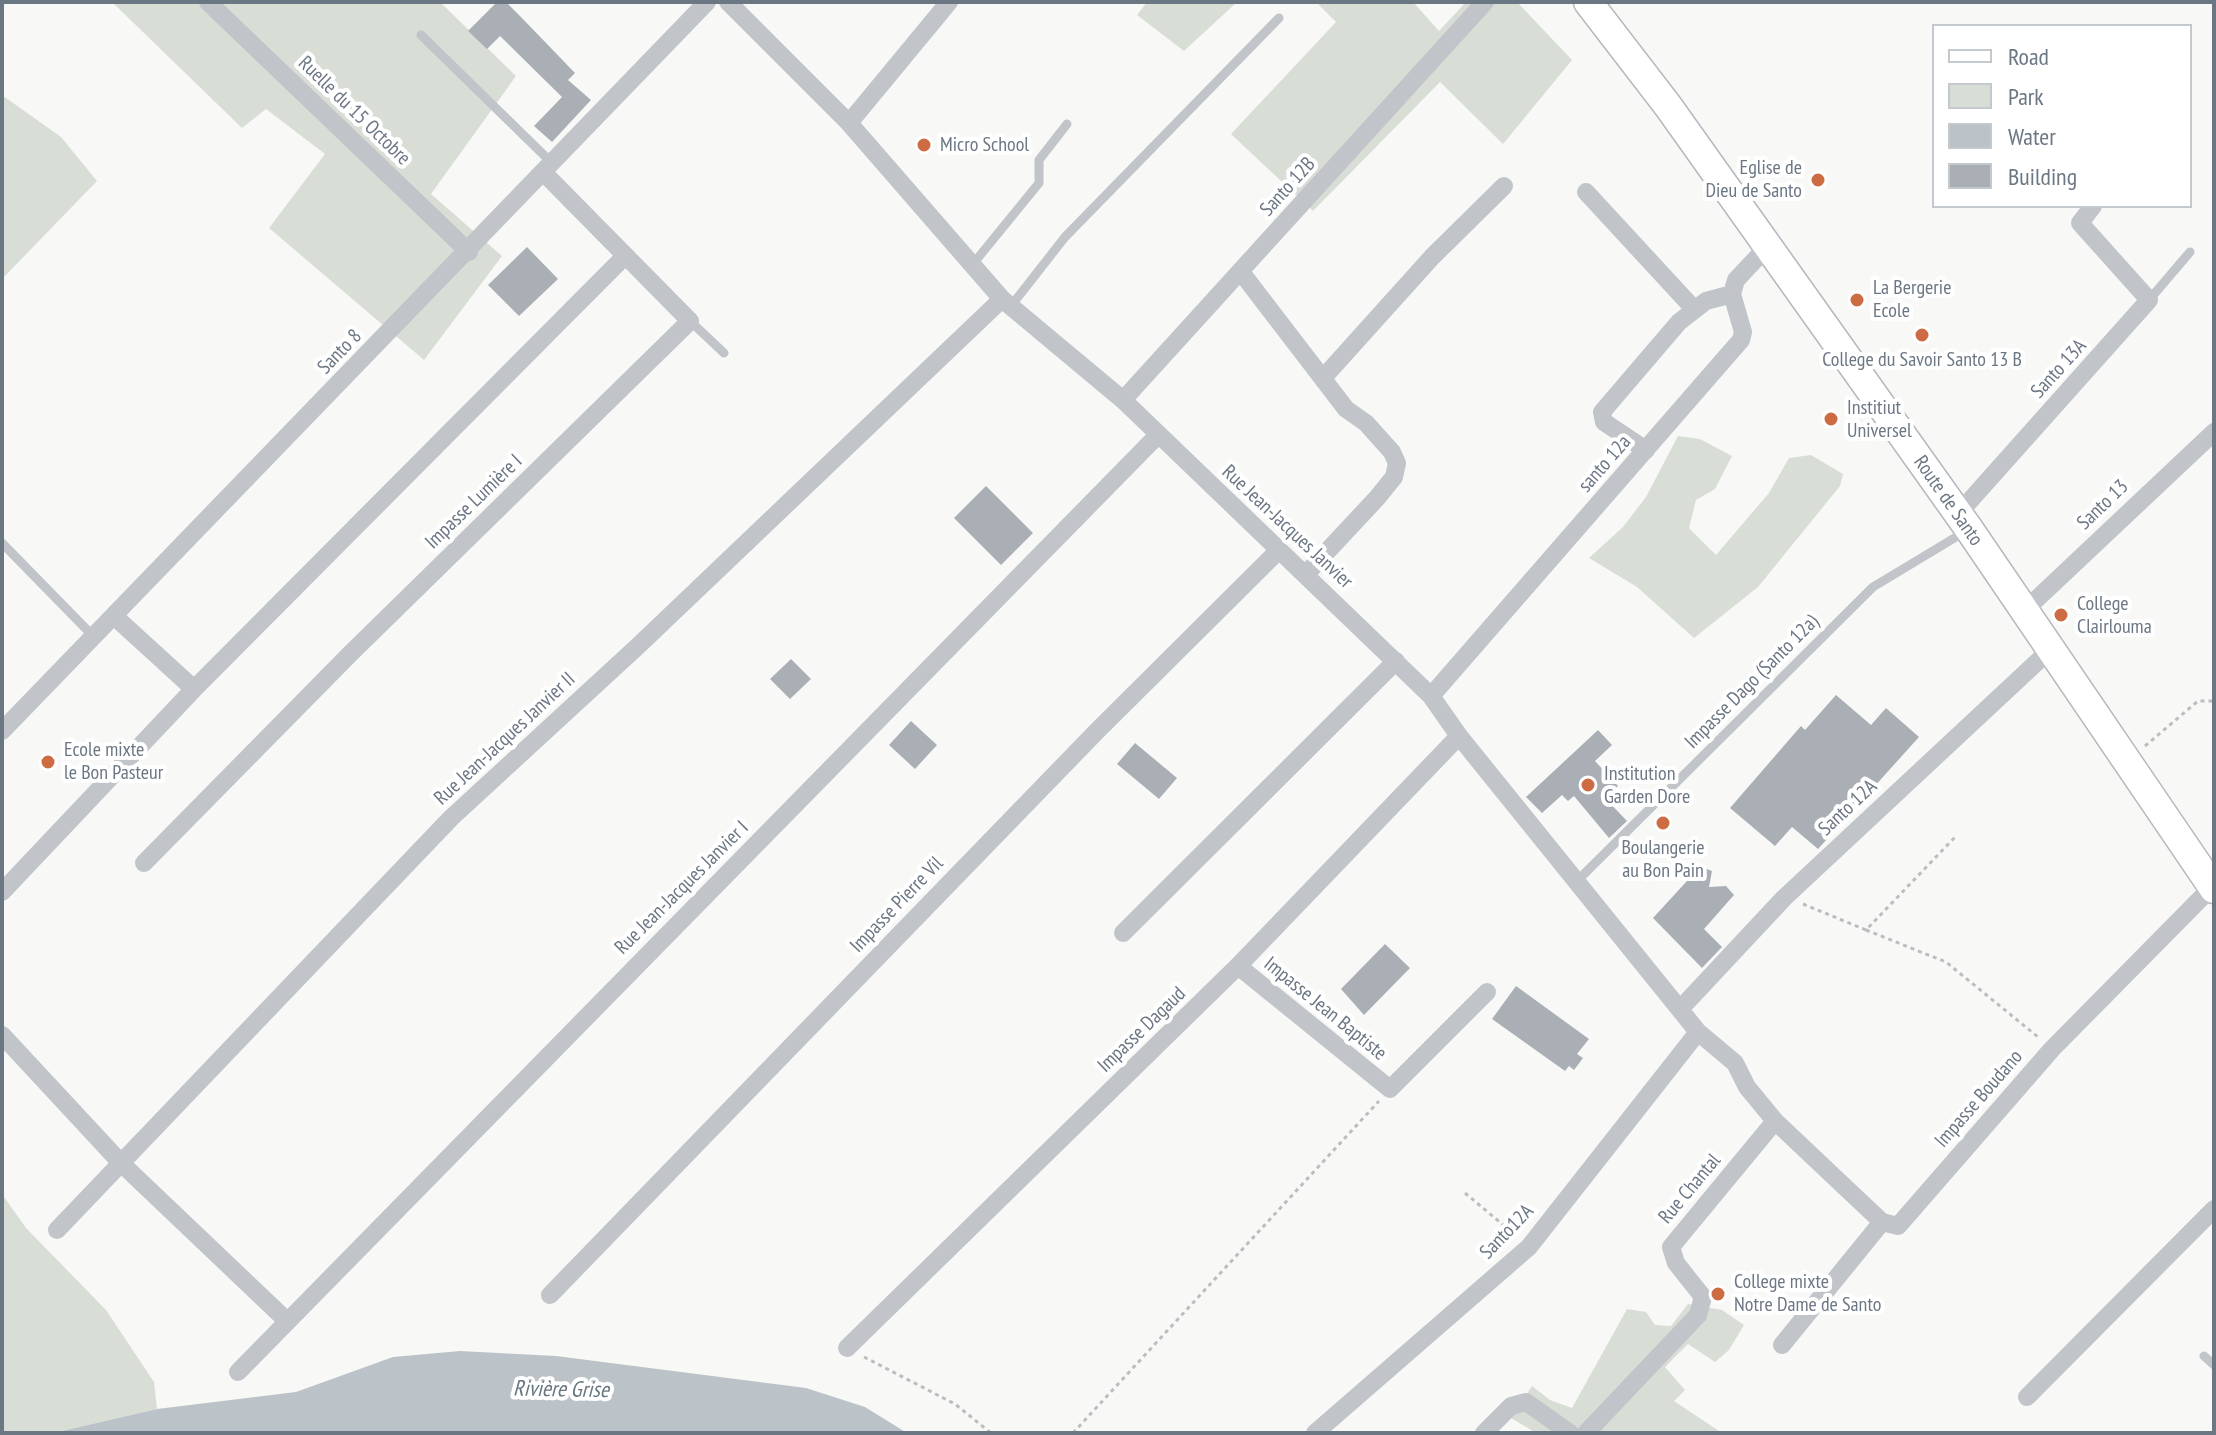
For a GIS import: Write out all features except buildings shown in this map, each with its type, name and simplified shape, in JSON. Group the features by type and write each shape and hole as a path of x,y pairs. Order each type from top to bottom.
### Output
{"main road":[{"name":"Route de Santo","path":"1588,2 1668,106 1766,248 1964,521 2213,888"}],"street":[{"name":"Ruelle du 15 Octobre","path":"208,2 469,252"},
{"name":"Santo 8","path":"2,731 469,252 707,2"},
{"name":"Rue Jean-Jacques Janvier","path":"728,2 849,123 1006,303 1123,400 1431,696 1459,736 1682,1007 1698,1032 1735,1063 1747,1087 1775,1121"},
{"path":"849,123 949,2"},
{"name":"Santo 12B","path":"1123,400 1485,2"},
{"path":"548,168 625,256 690,321"},
{"path":"1323,378 1432,257 1504,186"},
{"path":"1586,192 1694,309"},
{"path":"2091,208 2080,223 2149,300"},
{"path":"1646,450 1604,422 1602,412 1633,372 1694,309 1732,294 1736,280 1766,248"},
{"path":"2,892 194,689 625,256"},
{"path":"1241,272 1346,409 1366,423 1392,452 1397,463 1394,477 1377,498 1306,574"},
{"name":"santo 12a","path":"1431,696 1741,340 1743,332 1732,294"},
{"name":"Santo 13A","path":"1964,521 2149,300"},
{"name":"Rue Jean-Jacques Janvier II","path":"57,1230 451,818 1006,303"},
{"name":"Impasse Lumière I","path":"144,863 351,653 690,321"},
{"name":"Santo 13","path":"2024,611 2214,432"},
{"name":"Rue Jean-Jacques Janvier I","path":"238,1372 1157,436"},
{"name":"Impasse Pierre Vil","path":"550,1295 1085,743 1279,550"},
{"path":"114,616 194,689"},
{"name":"Santo 12A","path":"1682,1007 1784,898 2051,649"},
{"path":"1123,933 1396,661"},
{"name":"Impasse Dagaud","path":"847,1348 1238,966 1459,736"},
{"name":"Impasse Boudano","path":"1882,1222 1898,1226 2052,1049 2213,888"},
{"name":"Impasse Jean Baptiste","path":"1238,966 1390,1089 1487,992"},
{"name":"Santo12A","path":"1315,1433 1529,1247 1698,1032"},
{"path":"2,1035 121,1163 287,1321"},
{"path":"1775,1121 1882,1222 1782,1345"},
{"name":"Rue Chantal","path":"1586,1433 1698,1315 1703,1297 1676,1263 1671,1247 1775,1121"},
{"path":"2027,1397 2214,1209"},
{"path":"1484,1433 1511,1406 1526,1402 1570,1433"}],"lane":[{"path":"1006,303 1065,237 1279,18"},
{"path":"421,35 548,168"},
{"path":"973,264 1039,183 1039,160 1067,124"},
{"name":"Santo 13A","path":"2149,300 2190,252"},
{"path":"690,321 724,353"},
{"name":"Impasse Dago (Santo 12a)","path":"1577,881 1873,587 1964,521"},
{"path":"2,543 94,637"},
{"path":"2204,1356 2214,1365"}],"path":[{"path":"2127,761 2198,701 2214,701"},
{"path":"1866,930 1957,835"},
{"path":"1784,898 1946,962 2052,1049"},
{"path":"1073,1433 1390,1089"},
{"path":"1465,1193 1529,1247"},
{"path":"847,1348 955,1404 991,1433"}],"green space":[{"path":"112,2 440,2 516,76 431,194 502,256 424,360 269,228 325,154 266,109 242,128"},
{"path":"1147,2 1237,2 1184,51 1137,15"},
{"path":"1316,2 1413,2 1439,31 1466,2 1517,2 1572,60 1503,144 1440,82 1313,211 1231,134 1336,22"},
{"path":"2,95 61,137 97,181 2,279"},
{"path":"1678,436 1700,439 1732,456 1715,489 1696,500 1689,528 1716,555 1769,493 1789,458 1811,455 1843,474 1840,486 1758,587 1694,638 1637,587 1589,558 1623,527 1646,497"},
{"path":"2,1194 26,1228 106,1310 154,1382 157,1409 53,1433 2,1433"},
{"path":"1688,1304 1722,1310 1744,1325 1729,1350 1715,1362 1688,1344 1665,1367 1685,1390 1674,1401 1722,1433 1536,1433 1511,1418 1532,1386 1550,1400 1572,1408 1627,1309 1646,1312 1655,1325 1671,1326"}],"water":[{"name":"Rivière Grise","path":"460,1351 556,1356 806,1388 865,1407 907,1433 53,1433 157,1409 296,1392 393,1357"}],"place":[{"name":"Micro School","path":"924,145"},
{"name":"Eglise de Dieu de Santo","path":"1818,180"},
{"name":"La Bergerie Ecole","path":"1857,300"},
{"name":"College du Savoir Santo 13 B","path":"1922,335"},
{"name":"Institiut Universel","path":"1831,419"},
{"name":"College Clairlouma","path":"2061,615"},
{"name":"Ecole mixte le Bon Pasteur","path":"48,762"},
{"name":"Institution Garden Dore","path":"1588,785"},
{"name":"Boulangerie au Bon Pain","path":"1663,823"},
{"name":"College mixte Notre Dame de Santo","path":"1718,1294"}]}
